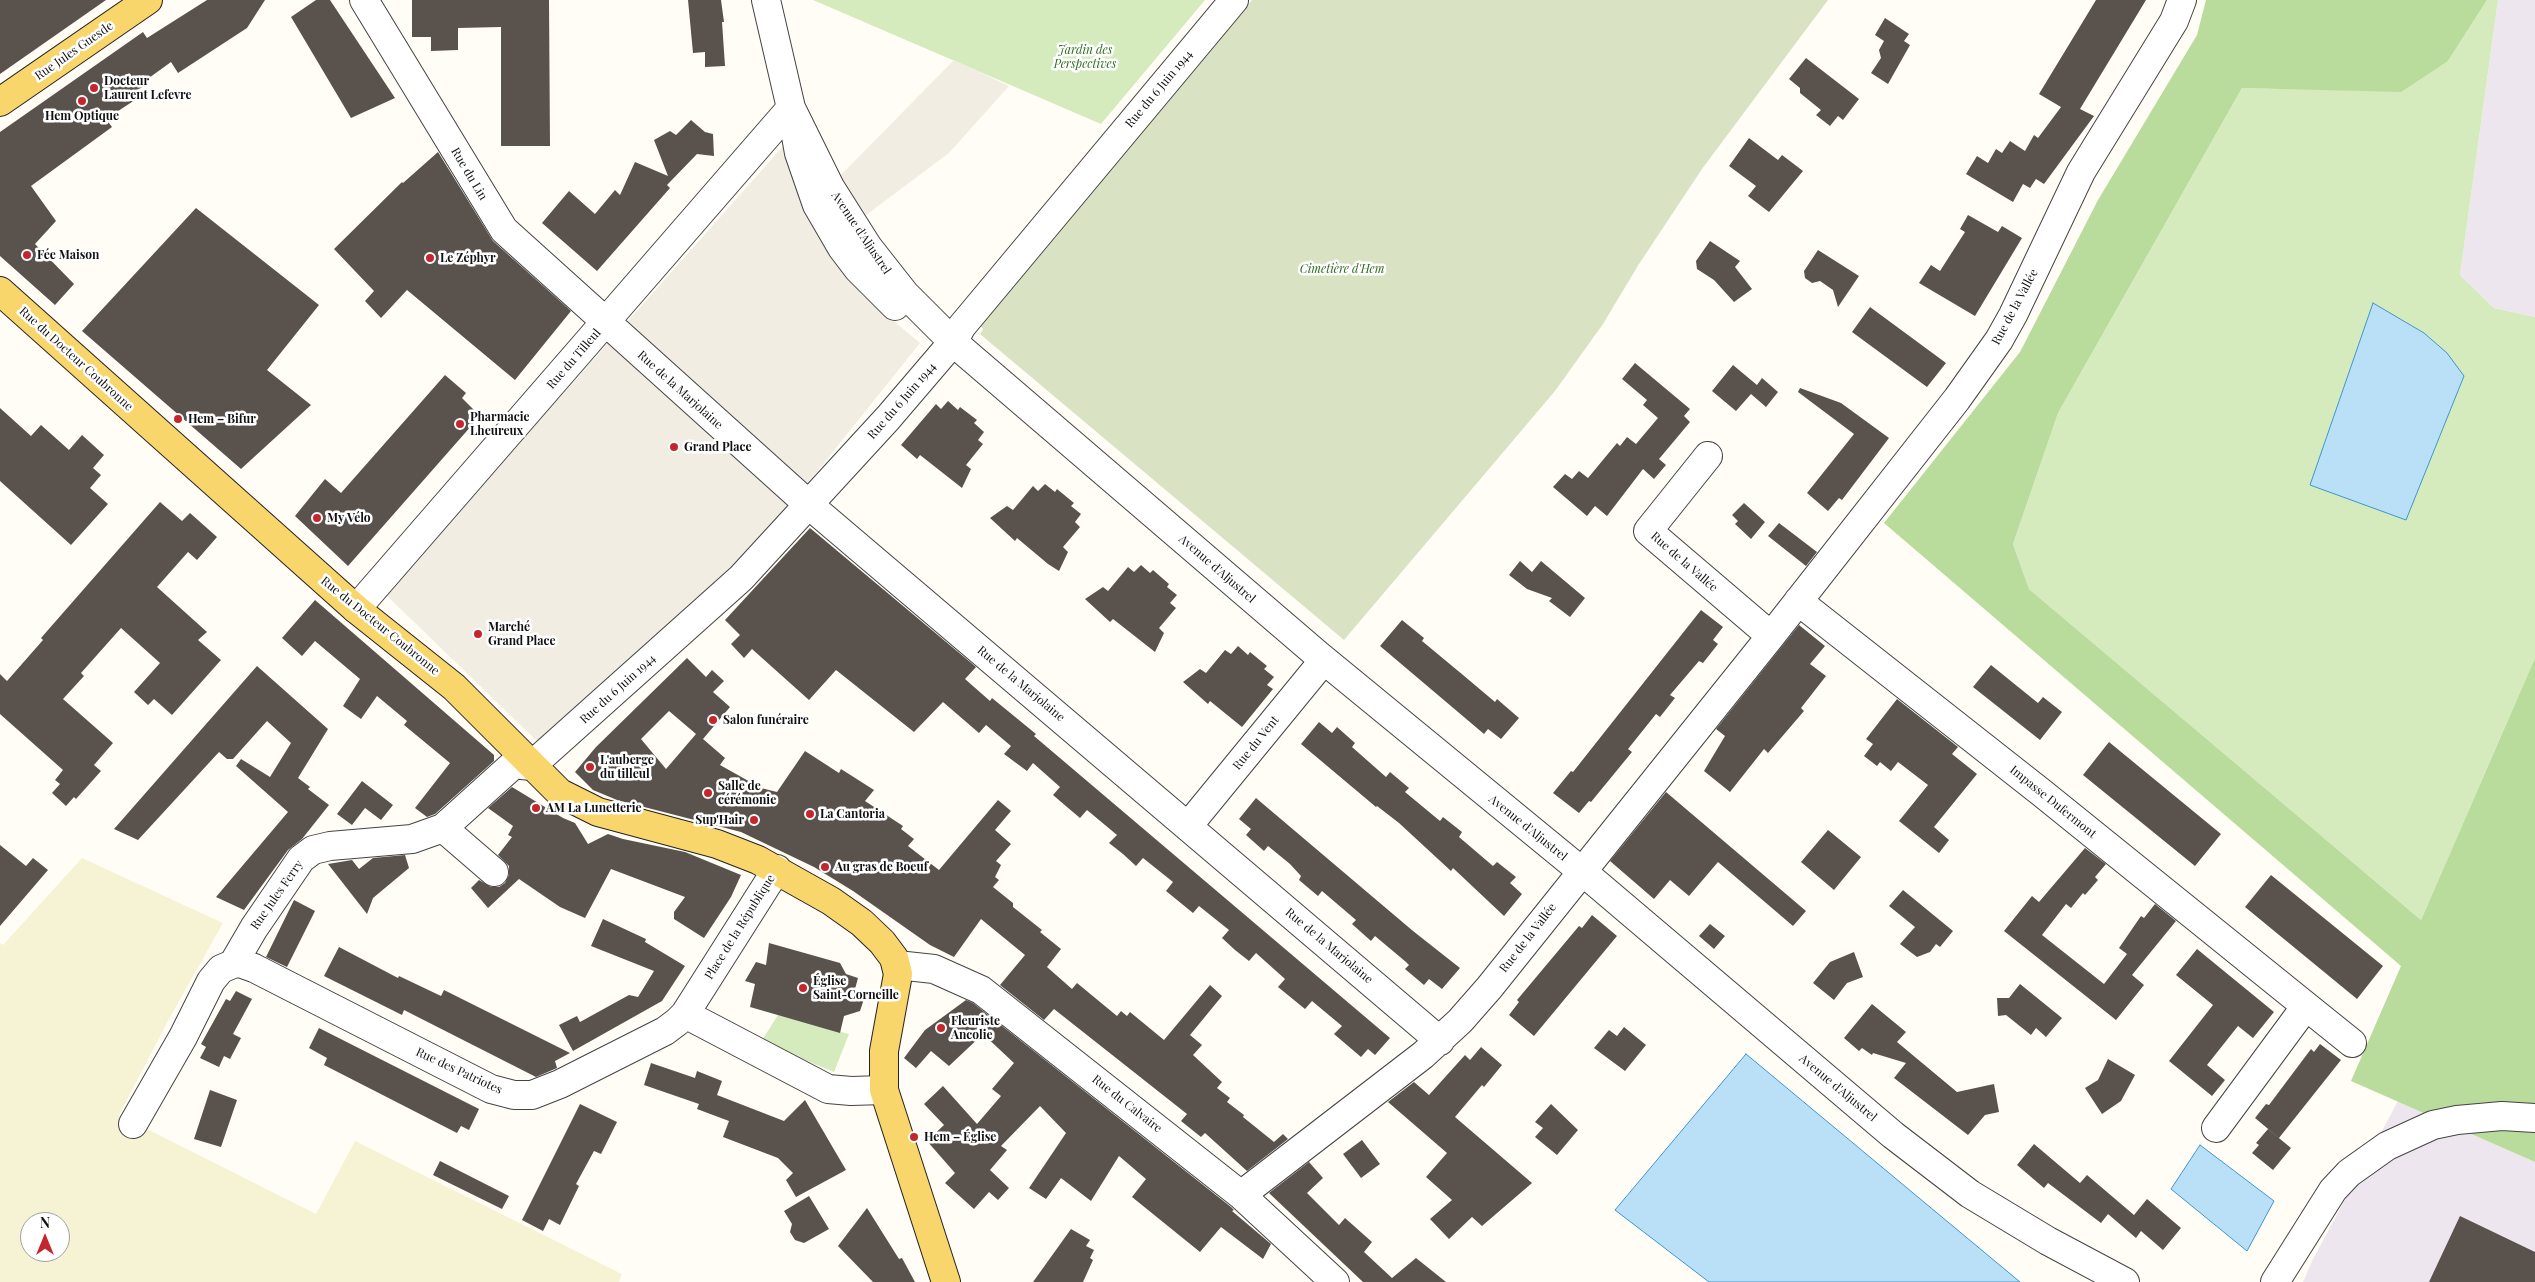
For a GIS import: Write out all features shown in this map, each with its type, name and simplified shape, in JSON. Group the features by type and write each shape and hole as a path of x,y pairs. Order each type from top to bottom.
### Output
{"main road":[{"name":"Rue Jules Guesde","path":"0,102 148,0"},
{"name":"Rue du Docteur Coubronne","path":"0,291 356,609 454,687 560,793 576,803 622,819 717,844 777,869"},
{"name":"Place de la République","path":"777,869 862,923 887,948 897,965"},
{"path":"897,965 897,981 884,1051 884,1090 946,1282"}],"street":[{"name":"Rue du Lin","path":"364,0 504,230 607,322"},
{"name":"Avenue d'Aljustrel","path":"766,0 791,108 794,134 806,177 817,204 842,248 858,269 891,303 917,324 953,342 1324,660 1581,871 1933,1167 1970,1194 2024,1227 2125,1282"},
{"name":"Rue du 6 Juin 1944","path":"531,766 741,578 888,418 953,342 968,318 1234,0"},
{"name":"Rue de la Vallée","path":"1241,1195 1440,1041 1489,988 1771,636 1957,399 1999,340 2013,315 2080,172 2174,21 2181,0"},
{"name":"Rue du Tilleul","path":"356,609 791,108"},
{"name":"Rue de la Marjolaine","path":"607,322 808,504 1440,1041"},
{"name":"Rue de la Vallée","path":"1708,456 1648,532 1771,636"},
{"name":"Impasse Dufermont","path":"1798,600 2042,793 2352,1043"},
{"name":"Rue du Vent","path":"1188,826 1324,660"},
{"name":"Rue Jules Ferry","path":"133,1124 184,1037 211,981 221,970 232,964 301,859 313,850 330,846 412,839 443,828 514,764 531,766"},
{"path":"443,828 494,872"},
{"name":"Place de la République","path":"685,1014 777,869"},
{"name":"Rue des Patriotes","path":"232,964 246,965 254,968 491,1089 514,1095 532,1094 555,1087 665,1031 685,1014"},
{"name":"Rue du Calvaire","path":"897,965 934,969 981,990 1241,1195 1335,1282"},
{"path":"2216,1128 2306,1006"},
{"path":"685,1014 828,1088 844,1091 884,1090"},
{"path":"2275,1282 2302,1242 2318,1212 2333,1190 2349,1174 2387,1146 2433,1125 2457,1120 2502,1116 2535,1118"},
{"path":"2289,1282 2302,1242"}],"shaded area":[{"path":"2498,0 2535,0 2535,317 2494,308 2460,275"},
{"name":"Grand Place","path":"954,60 1009,86 949,153 826,245 861,294 920,343 727,584 540,744 382,591 461,500 562,395 786,143 836,180"},
{"path":"82,858 223,923 169,1019 119,1115 316,1214 355,1141 622,1274 619,1282 0,1282 0,943 3,945"},
{"path":"2398,1101 2535,1162 2535,1282 2303,1282 2312,1261"}],"green space":[{"name":"Jardin des Perspectives","path":"813,0 1205,0 1101,124"},
{"name":"Cimetière d'Hem","path":"1252,0 1828,0 1702,169 1639,264 1603,324 1555,391 1344,640 980,334 983,329 979,324"},
{"path":"2206,0 2487,0 2448,61 2401,92 2242,88 2058,413 2013,544 2029,589 2421,920 2535,658 2535,1162 2351,1081 2401,966 1884,523 2020,352 2098,200 2197,35"},
{"path":"2487,0 2498,0 2460,275 2494,308 2535,317 2535,658 2421,920 2029,589 2013,544 2058,413 2242,88 2298,89 2448,61"},
{"path":"778,1015 849,1034 834,1072 761,1042"}],"water":[{"path":"2373,303 2424,333 2447,353 2464,376 2406,520 2310,485"},
{"path":"1746,1054 2020,1282 1709,1282 1615,1210"},
{"path":"2200,1145 2274,1201 2247,1251 2171,1189"}],"building":[{"path":"0,0 106,0 0,74"},
{"path":"207,0 265,0 247,28 178,73 171,62 142,83 144,86 137,90 141,96 106,119 112,127 31,186 56,221 35,244 74,284 55,305 0,256 0,132 143,32 147,38"},
{"path":"316,0 330,0 395,98 351,118 291,17"},
{"path":"412,0 549,0 550,146 501,146 501,27 458,28 458,50 431,51 431,37 412,37"},
{"path":"688,0 721,0 724,22 722,22 725,66 705,67 705,52 693,53"},
{"path":"2096,0 2146,0 2080,109 2094,116 2044,184 2036,179 2030,188 2023,184 2013,202 1966,174 1977,156 1988,163 1996,149 2002,153 2010,141 2025,151 2034,135 2038,138 2061,107 2039,94"},
{"path":"1885,18 1909,34 1904,41 1910,45 1888,84 1871,73 1881,58 1879,50 1884,41 1875,35"},
{"path":"1806,58 1859,99 1843,120 1838,116 1830,126 1816,115 1821,110 1800,93 1800,88 1789,79"},
{"path":"691,120 705,132 713,134 714,156 697,154 667,185 670,188 597,271 542,223 569,191 595,214 615,190 620,195 635,162 668,176 654,140 670,131 676,135"},
{"path":"1749,138 1778,160 1782,155 1803,171 1769,212 1748,196 1756,186 1729,166"},
{"name":"Le Zéphyr","path":"438,152 493,241 571,311 515,380 407,290 381,318 365,301 374,291 334,249 402,182"},
{"path":"196,208 319,305 267,370 311,405 241,469 82,331"},
{"path":"1968,215 1998,232 2002,226 2022,238 1975,316 1919,283 1931,265 1940,271 1965,232 1960,229"},
{"path":"1710,241 1740,261 1735,267 1752,289 1734,302 1714,280 1697,269 1696,261"},
{"path":"1818,250 1859,276 1838,307 1833,290 1820,281 1812,283 1805,278 1804,271"},
{"path":"1870,307 1946,363 1927,387 1852,332"},
{"path":"1635,363 1690,409 1684,416 1690,422 1659,459 1666,465 1654,479 1643,469 1607,516 1595,506 1587,516 1553,487 1565,474 1572,479 1579,471 1588,478 1617,443 1620,446 1627,437 1636,444 1658,418 1643,405 1647,400 1622,379"},
{"path":"1733,365 1757,385 1762,378 1778,392 1766,407 1751,394 1736,411 1712,391"},
{"path":"445,375 466,393 462,398 480,416 348,566 295,516 325,479 341,493"},
{"path":"1800,388 1841,403 1889,438 1842,500 1839,498 1828,511 1807,493 1854,434 1798,392"},
{"path":"948,401 958,410 960,407 977,420 974,423 984,432 978,440 983,444 966,465 971,469 962,488 920,455 917,459 901,445 936,404 941,409"},
{"path":"0,408 31,436 41,425 69,450 82,435 104,455 93,468 101,475 90,488 108,504 71,545 0,481"},
{"path":"1045,484 1055,492 1057,489 1074,503 1071,506 1081,514 1075,522 1080,527 1063,547 1068,552 1059,571 1017,538 1015,541 990,518 1007,506 1013,510 1033,486 1038,491"},
{"path":"160,502 182,521 190,513 217,537 197,560 188,552 157,587 207,632 198,640 221,660 172,715 154,699 148,705 134,692 160,663 121,628 81,673 84,676 63,699 113,743 94,765 101,771 76,799 74,797 66,806 52,793 60,784 55,780 63,770 0,714 0,674 7,681 43,640 41,638"},
{"path":"1744,503 1765,522 1751,539 1735,524 1738,521 1732,515"},
{"path":"1779,523 1817,552 1806,566 1768,536"},
{"path":"810,528 976,667 965,679 990,701 992,698 1036,734 1034,736 1390,1038 1375,1055 1368,1049 1361,1057 1334,1034 1342,1026 1312,1001 1305,1009 1278,987 1285,979 1256,953 1249,961 1235,950 1222,938 1229,930 1199,906 1193,913 1166,891 1173,882 1143,858 1136,866 1109,843 1117,835 1087,810 1080,818 1053,795 1060,787 1033,763 1027,771 1004,754 1011,746 986,725 979,733 943,702 914,732 836,670 809,700 752,649 744,658 731,644 740,635 725,620"},
{"path":"1520,561 1532,572 1541,561 1585,598 1570,617 1549,601 1552,598 1527,589 1509,575"},
{"path":"1141,565 1150,573 1153,570 1169,584 1167,587 1177,595 1170,603 1176,608 1159,628 1164,633 1155,652 1113,619 1110,622 1085,599 1103,587 1108,591 1128,567 1134,572"},
{"path":"315,600 494,755 494,761 435,814 427,817 415,808 450,763 404,725 407,721 377,696 361,719 343,706 360,679 315,641 302,656 282,638"},
{"path":"1701,610 1723,627 1713,640 1718,644 1703,663 1699,661 1670,695 1675,698 1660,717 1656,714 1628,749 1632,752 1591,802 1589,801 1579,813 1553,793 1571,771 1573,772"},
{"path":"1402,620 1424,638 1422,641 1495,702 1497,699 1519,718 1501,739 1488,729 1484,734 1380,646"},
{"path":"1799,625 1825,646 1810,664 1826,676 1801,708 1804,711 1768,753 1764,749 1730,792 1704,771 1725,736 1716,729"},
{"path":"1238,646 1248,655 1250,652 1267,666 1264,669 1274,677 1267,685 1273,689 1242,727 1210,701 1208,704 1183,682 1200,669 1206,673 1225,650 1231,654"},
{"path":"687,658 706,677 712,670 724,681 713,692 730,707 703,739 725,758 720,765 761,788 777,792 805,751 839,773 841,769 874,790 865,801 903,826 901,829 914,839 908,846 939,870 998,800 1011,811 995,830 1011,844 996,861 1001,865 995,877 999,880 993,887 1013,903 1013,907 1042,930 1040,932 1061,949 1047,967 1072,989 1077,983 1117,1016 1121,1011 1127,1016 1130,1012 1164,1040 1210,985 1222,996 1190,1035 1202,1045 1193,1055 1222,1082 1217,1088 1230,1098 1227,1102 1244,1115 1243,1117 1274,1142 1283,1134 1288,1139 1247,1171 1205,1133 1201,1137 1181,1121 1187,1114 1054,1009 1044,1020 1000,985 1025,955 981,919 954,957 930,945 853,891 814,867 741,832 617,800 593,790 575,772 596,747","holes":["669,711 696,734 666,769 641,739"]},
{"path":"1991,665 2038,703 2043,697 2062,712 2040,740 1973,687"},
{"path":"257,666 328,729 298,778 310,787 308,789 329,805 302,839 288,850 244,910 216,897 288,812 236,766 241,759 270,777 291,743 267,721 233,759 227,759 219,752 138,840 114,829"},
{"path":"1897,699 1958,747 1952,754 1977,774 1934,827 1949,840 1939,853 1899,821 1928,785 1898,762 1891,771 1880,762 1877,766 1864,756 1873,744 1866,739"},
{"path":"1319,722 1332,733 1337,727 1355,743 1352,747 1386,777 1390,772 1409,788 1405,792 1440,821 1443,817 1462,832 1459,837 1493,866 1497,862 1516,877 1510,883 1522,894 1504,916 1453,868 1451,871 1399,823 1376,807 1301,744"},
{"path":"2109,742 2221,834 2195,866 2083,775"},
{"path":"362,781 393,805 381,820 365,808 352,825 337,814"},
{"path":"512,787 563,818 575,823 588,844 608,834 685,852 741,875 731,897 704,938 674,919 674,912 685,897 611,869 585,918 560,907 519,879 488,908 471,888 479,880 491,887 499,887 505,883 509,875 509,866 498,855 512,837 508,835 513,826 488,808"},
{"path":"1666,792 1806,911 1793,926 1718,862 1689,896 1670,880 1654,899 1610,861"},
{"path":"1256,798 1413,931 1460,968 1442,989 1429,979 1424,985 1405,969 1409,965 1406,962 1375,936 1371,941 1352,924 1356,920 1322,891 1318,896 1299,880 1301,876 1290,864 1268,846 1264,851 1246,835 1251,829 1239,819"},
{"path":"1828,830 1861,857 1834,890 1801,862"},
{"path":"0,845 26,866 33,858 48,870 0,926"},
{"path":"2085,848 2106,864 2095,877 2098,880 2085,895 2083,893 2071,908 2066,904 2042,935 2104,984 2127,954 2119,948 2141,916 2144,918 2155,904 2176,921 2132,975 2144,985 2116,1020 2004,931 2032,896 2039,902"},
{"path":"405,855 409,868 373,898 367,914 328,864 352,860 359,869 373,858"},
{"path":"2271,875 2383,966 2357,999 2245,907"},
{"path":"1903,890 1953,931 1940,947 1936,944 1930,952 1917,957 1900,944 1915,927 1889,906"},
{"path":"294,900 315,911 287,967 266,957"},
{"path":"1592,915 1617,936 1534,1036 1509,1015 1519,1002 1517,1000 1579,926 1582,928"},
{"path":"603,919 646,939 645,942 685,966 662,1001 573,1051 559,1025 577,1016 580,1022 629,995 638,997 654,971 591,946"},
{"path":"1710,924 1725,936 1714,949 1699,936"},
{"name":"Église Saint-Corneille","path":"769,943 840,963 846,974 858,978 855,989 864,999 860,1011 844,1016 840,1033 750,1007 755,984 745,981 756,962 766,965"},
{"path":"339,947 398,978 399,976 441,996 444,990 570,1053 555,1061 557,1068 536,1077 404,1010 402,1015 324,976"},
{"path":"2197,949 2274,1012 2253,1038 2238,1026 2207,1065 2225,1080 2212,1096 2169,1061 2213,1005 2176,975"},
{"path":"1854,952 1863,977 1847,983 1834,1000 1813,983 1830,962"},
{"path":"2020,984 2062,1018 2046,1037 2036,1028 2031,1035 2006,1015 1998,1016 1997,998 2009,998"},
{"path":"236,991 252,999 233,1034 241,1038 230,1059 224,1056 219,1067 200,1058 206,1047 201,1044 226,999 230,1001"},
{"path":"966,1000 973,1003 1231,1207 1234,1210 1232,1211 1271,1244 1263,1259 1221,1227 1200,1252 1132,1197 1146,1179 1119,1156 1091,1201 1061,1178 1046,1199 1029,1188 1066,1133 1040,1106 1001,1146 1007,1150 990,1170 1009,1188 998,1200 989,1192 974,1209 945,1183 955,1173 927,1141 944,1125 924,1104 943,1086 977,1124 1001,1096 992,1089 1014,1063 983,1034 949,1066 931,1051 916,1068 904,1058 925,1030"},
{"path":"1872,1004 1906,1032 1897,1042 1957,1092 1994,1084 1999,1112 1985,1115 1968,1135 1894,1078 1906,1063 1873,1053 1872,1055 1862,1048 1859,1051 1844,1038"},
{"path":"1624,1027 1646,1045 1625,1071 1594,1048 1609,1030 1617,1036"},
{"path":"319,1028 479,1109 469,1130 461,1126 457,1133 324,1065 327,1058 309,1048"},
{"path":"2320,1044 2341,1060 2279,1138 2255,1118 2266,1104 2269,1105 2311,1049 2314,1052"},
{"path":"1481,1047 1502,1065 1455,1117 1532,1183 1482,1226 1472,1217 1449,1239 1430,1219 1452,1200 1426,1177 1447,1153 1388,1102 1414,1082 1429,1095 1465,1055 1470,1060"},
{"path":"2108,1059 2135,1075 2121,1101 2102,1114 2085,1088 2098,1080"},
{"path":"651,1063 695,1078 697,1071 722,1081 717,1095 784,1121 805,1100 846,1170 796,1197 786,1180 793,1173 778,1158 723,1137 729,1121 697,1109 699,1104 644,1085"},
{"path":"210,1090 237,1100 221,1147 194,1139"},
{"path":"580,1104 617,1122 601,1154 594,1151 576,1184 579,1186 560,1225 549,1219 543,1231 522,1220"},
{"path":"1551,1104 1578,1130 1557,1155 1535,1137 1543,1128 1535,1122"},
{"path":"2268,1129 2291,1148 2273,1170 2252,1153 2259,1145 2256,1143"},
{"path":"1362,1140 1380,1164 1361,1178 1343,1154"},
{"path":"2034,1144 2080,1183 2087,1175 2134,1215 2147,1199 2181,1228 2163,1250 2141,1231 2136,1238 2108,1214 2101,1223 2048,1183 2044,1188 2017,1165"},
{"path":"440,1161 509,1196 502,1209 433,1175"},
{"path":"1309,1162 1323,1178 1307,1193 1339,1225 1345,1218 1372,1242 1364,1252 1392,1278 1416,1258 1446,1282 1363,1282 1269,1193"},
{"path":"809,1196 829,1229 804,1243 795,1240 790,1232 792,1224 784,1211"},
{"path":"867,1208 899,1259 902,1258 915,1282 873,1282 838,1246"},
{"path":"2460,1216 2535,1252 2535,1282 2429,1282"},
{"path":"1071,1229 1090,1240 1086,1246 1094,1250 1090,1258 1093,1260 1083,1282 1033,1282"}],"place":[{"name":"Docteur Laurent Lefevre","path":"94,88"},
{"name":"Hem Optique","path":"82,101"},
{"name":"Fée Maison","path":"27,255"},
{"name":"Le Zéphyr","path":"430,258"},
{"name":"Hem – Bifur","path":"178,419"},
{"name":"Pharmacie Lheureux","path":"460,424"},
{"name":"Grand Place","path":"674,447"},
{"name":"My Vélo","path":"317,518"},
{"name":"Marché Grand Place","path":"478,634"},
{"name":"Salon funéraire","path":"713,720"},
{"name":"L'auberge du tilleul","path":"590,767"},
{"name":"Salle de cérémonie","path":"708,793"},
{"name":"AM La Lunetterie","path":"536,808"},
{"name":"La Cantoria","path":"810,814"},
{"name":"Sup'Hair","path":"754,820"},
{"name":"Au gras de Boeuf","path":"825,867"},
{"name":"Église Saint-Corneille","path":"803,988"},
{"name":"Fleuriste Ancolie","path":"941,1028"},
{"name":"Hem – Église","path":"914,1137"}]}
